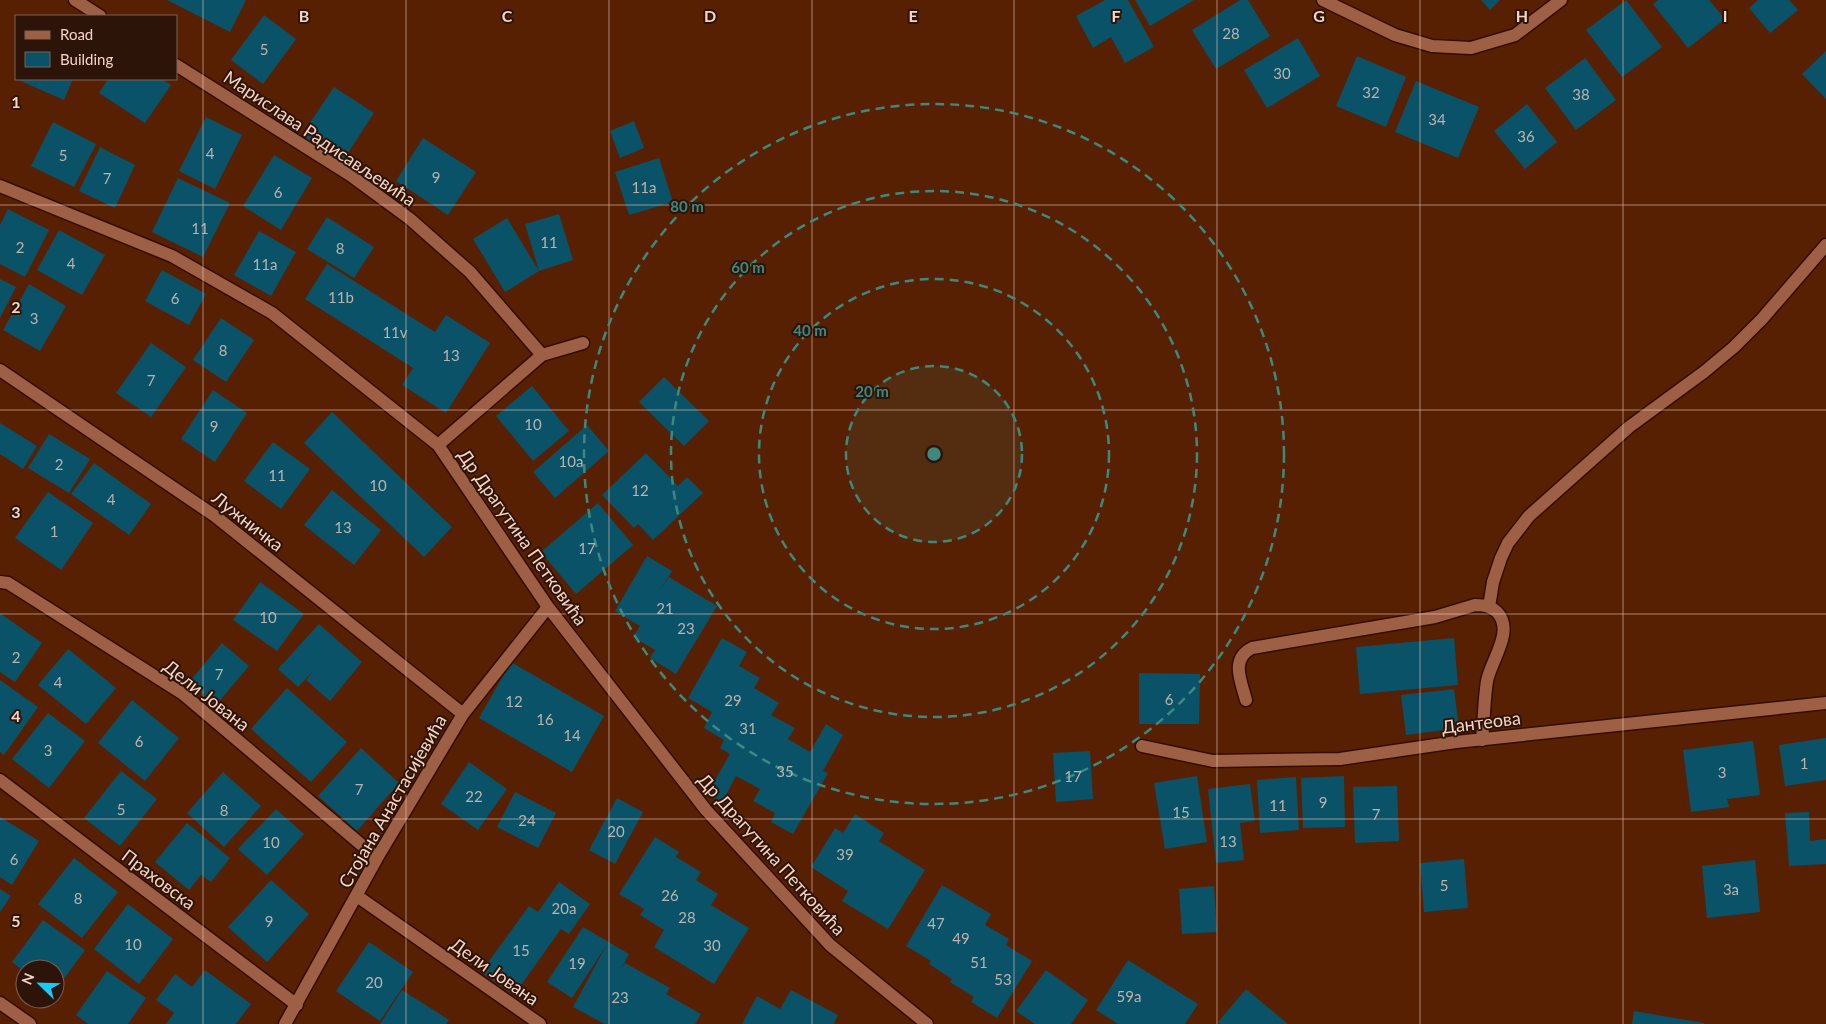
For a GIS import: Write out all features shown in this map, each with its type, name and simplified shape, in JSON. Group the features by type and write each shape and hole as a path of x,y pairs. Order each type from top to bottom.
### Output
{"street":[{"path":"75,0 98,15"},
{"path":"1323,0 1395,35 1432,46 1472,48 1515,35 1561,0"},
{"name":"Марислава Радисављевића","path":"178,66 350,175 410,219 470,272 542,355"},
{"name":"Др Драгутина Петковића","path":"0,186 172,256 272,312 438,445 548,607 706,810 830,945 927,1024"},
{"path":"1489,607 1493,582 1501,558 1508,543 1529,516 1629,427 1704,372 1734,346 1762,319 1826,245"},
{"path":"438,445 542,355 583,343"},
{"name":"Лужничка","path":"0,370 215,516 463,714"},
{"name":"Дели Јована","path":"0,582 8,583 183,694 377,858"},
{"path":"1246,700 1238,668 1242,655 1252,648 1434,617 1475,605 1489,607 1500,617 1504,625 1504,633 1487,681 1482,740"},
{"name":"Стојана Анастасијевића","path":"285,1024 377,858 463,714 548,607"},
{"name":"Дантеова","path":"1142,746 1213,761 1340,759 1482,740 1826,703"},
{"name":"Праховска","path":"0,780 296,1005"},
{"name":"Дели Јована","path":"357,896 540,1024"},
{"path":"0,1003 30,1024"}],"building":[{"path":"167,0 246,0 230,32"},
{"path":"1105,0 1128,0 1154,47 1125,63 1111,37 1093,48 1076,16"},
{"path":"1135,0 1194,0 1150,26"},
{"path":"1240,0 1248,0 1270,36 1216,69 1192,30"},
{"path":"1481,0 1500,0 1490,10"},
{"path":"1626,0 1662,47 1622,77 1586,30"},
{"path":"1658,0 1709,0 1725,19 1688,48 1653,4"},
{"path":"1758,0 1789,0 1798,10 1770,33 1749,8"},
{"path":"264,15 296,39 263,84 231,60"},
{"path":"1298,38 1320,76 1267,108 1244,70"},
{"path":"1826,51 1826,99 1802,74"},
{"path":"1357,56 1406,77 1386,127 1336,106"},
{"path":"1585,58 1616,100 1576,130 1545,88"},
{"path":"18,80 73,80 64,100"},
{"path":"107,80 164,80 171,85 145,123 99,93"},
{"path":"1416,81 1479,107 1458,158 1395,132"},
{"path":"334,87 374,113 340,165 299,139"},
{"path":"1527,104 1557,142 1525,169 1494,131"},
{"path":"206,117 242,135 215,189 179,171"},
{"path":"634,121 644,148 620,158 610,131"},
{"path":"53,122 96,144 74,187 31,166"},
{"path":"423,138 476,172 448,215 396,181"},
{"path":"100,147 135,165 115,208 79,191"},
{"path":"274,155 312,178 281,230 243,206"},
{"path":"659,158 673,202 629,215 615,172"},
{"path":"178,178 230,203 203,257 152,232"},
{"path":"8,209 49,230 25,277 0,264 0,225"},
{"path":"559,214 573,260 539,271 525,224"},
{"path":"327,217 374,247 354,278 307,249"},
{"path":"507,218 539,271 505,292 473,239"},
{"path":"59,230 105,255 82,295 37,270"},
{"path":"259,231 296,252 271,296 234,275"},
{"path":"327,264 435,332 446,315 490,343 446,413 402,385 413,368 305,299"},
{"path":"162,270 206,294 189,325 145,301"},
{"path":"0,279 16,287 0,318"},
{"path":"29,284 66,306 40,351 3,330"},
{"path":"221,318 254,340 226,382 193,360"},
{"path":"151,343 186,367 151,417 116,393"},
{"path":"664,377 709,421 684,446 639,402"},
{"path":"532,386 569,431 533,461 496,416"},
{"path":"213,390 247,413 215,462 181,439"},
{"path":"332,412 452,527 424,557 304,443"},
{"path":"0,423 37,446 23,469 0,454"},
{"path":"587,425 609,451 555,498 533,472"},
{"path":"49,434 90,459 69,493 28,468"},
{"path":"273,442 310,469 281,509 244,481"},
{"path":"646,453 678,486 687,477 703,493 653,540 638,524 634,528 602,495"},
{"path":"94,463 151,504 129,535 71,494"},
{"path":"332,490 381,530 354,565 304,525"},
{"path":"48,492 93,523 61,570 15,538"},
{"path":"598,503 633,545 576,594 541,552"},
{"path":"647,556 672,571 660,590 669,577 717,606 676,674 650,658 655,650 633,637 640,626 615,611"},
{"path":"260,582 304,614 277,651 233,620"},
{"path":"0,613 42,643 15,682 0,672"},
{"path":"319,624 362,662 330,701 306,680 313,671 298,687 278,669"},
{"path":"722,638 747,652 739,666 760,678 754,688 779,703 771,715 795,728 788,739 810,752 826,724 843,735 823,771 828,773 793,834 771,822 775,813 753,801 760,789 736,776 722,802 707,794 730,754 720,748 724,740 704,728 712,712 688,698"},
{"path":"1454,638 1458,685 1360,694 1356,647"},
{"path":"222,643 249,666 216,705 189,682"},
{"path":"68,649 116,688 86,724 38,685"},
{"path":"511,662 604,716 572,772 479,718"},
{"path":"1139,673 1200,674 1199,724 1139,724"},
{"path":"0,680 38,707 4,755 0,752"},
{"path":"287,688 347,742 311,782 251,729"},
{"path":"1454,689 1459,728 1406,735 1401,695"},
{"path":"132,700 179,738 145,781 98,743"},
{"path":"48,713 85,741 49,788 12,759"},
{"path":"1826,738 1826,780 1785,786 1779,745"},
{"path":"1753,741 1760,795 1727,799 1729,807 1691,812 1683,750"},
{"path":"361,748 399,783 357,831 318,796"},
{"path":"1090,751 1093,799 1056,802 1053,753"},
{"path":"469,762 507,789 478,830 441,804"},
{"path":"121,771 157,799 120,846 84,818"},
{"path":"223,772 261,806 224,847 187,813"},
{"path":"1197,776 1207,842 1165,849 1154,783"},
{"path":"1344,776 1345,827 1303,828 1301,778"},
{"path":"1296,777 1299,830 1260,833 1257,780"},
{"path":"1250,784 1255,821 1240,823 1244,860 1216,863 1208,789"},
{"path":"1397,786 1399,841 1355,843 1353,787"},
{"path":"515,792 556,813 538,848 497,827"},
{"path":"617,798 643,812 615,864 589,850"},
{"path":"276,809 304,834 267,875 238,849"},
{"path":"1809,812 1810,841 1826,839 1826,864 1789,866 1785,813"},
{"path":"855,814 884,833 879,841 925,870 888,929 842,901 848,891 811,867 835,828 843,833"},
{"path":"0,817 39,841 12,885 0,877"},
{"path":"187,823 230,858 211,882 201,875 189,890 155,862"},
{"path":"655,837 679,852 676,857 701,872 696,880 718,894 711,905 749,928 714,984 654,947 664,930 640,915 644,909 619,894"},
{"path":"74,858 118,892 82,938 38,904"},
{"path":"1464,859 1468,908 1424,912 1420,863"},
{"path":"1755,860 1760,912 1707,918 1702,866"},
{"path":"271,880 309,914 267,962 228,927"},
{"path":"559,882 590,904 569,934 561,929 514,995 481,972 529,906 538,912"},
{"path":"942,885 991,914 985,925 1009,939 1006,945 1032,961 997,1018 971,1002 974,997 950,982 952,979 929,964 931,961 906,946"},
{"path":"1214,886 1217,932 1182,934 1179,889"},
{"path":"0,889 11,896 0,912"},
{"path":"128,904 173,939 139,984 94,949"},
{"path":"43,920 85,950 65,977 65,959 15,959 15,964 12,962"},
{"path":"583,927 629,954 621,969 625,963 670,988 666,994 701,1014 695,1024 605,1024 573,1007 606,946 572,998 547,982"},
{"path":"369,942 413,972 380,1021 336,991"},
{"path":"1128,960 1198,1004 1185,1024 1118,1024 1096,1010"},
{"path":"205,970 251,1004 236,1024 166,1024 174,1013 156,1000 175,974 192,987"},
{"path":"1046,970 1088,1000 1071,1024 1035,1024 1016,1011"},
{"path":"107,971 146,998 128,1024 88,1024 76,1015"},
{"path":"1246,989 1288,1024 1220,1024 1218,1022"},
{"path":"402,990 449,1020 446,1024 380,1024"},
{"path":"791,990 838,1015 834,1023 836,1024 742,1024 757,996 780,1009"},
{"path":"1634,1011 1704,1023 1704,1024 1632,1024"}]}
